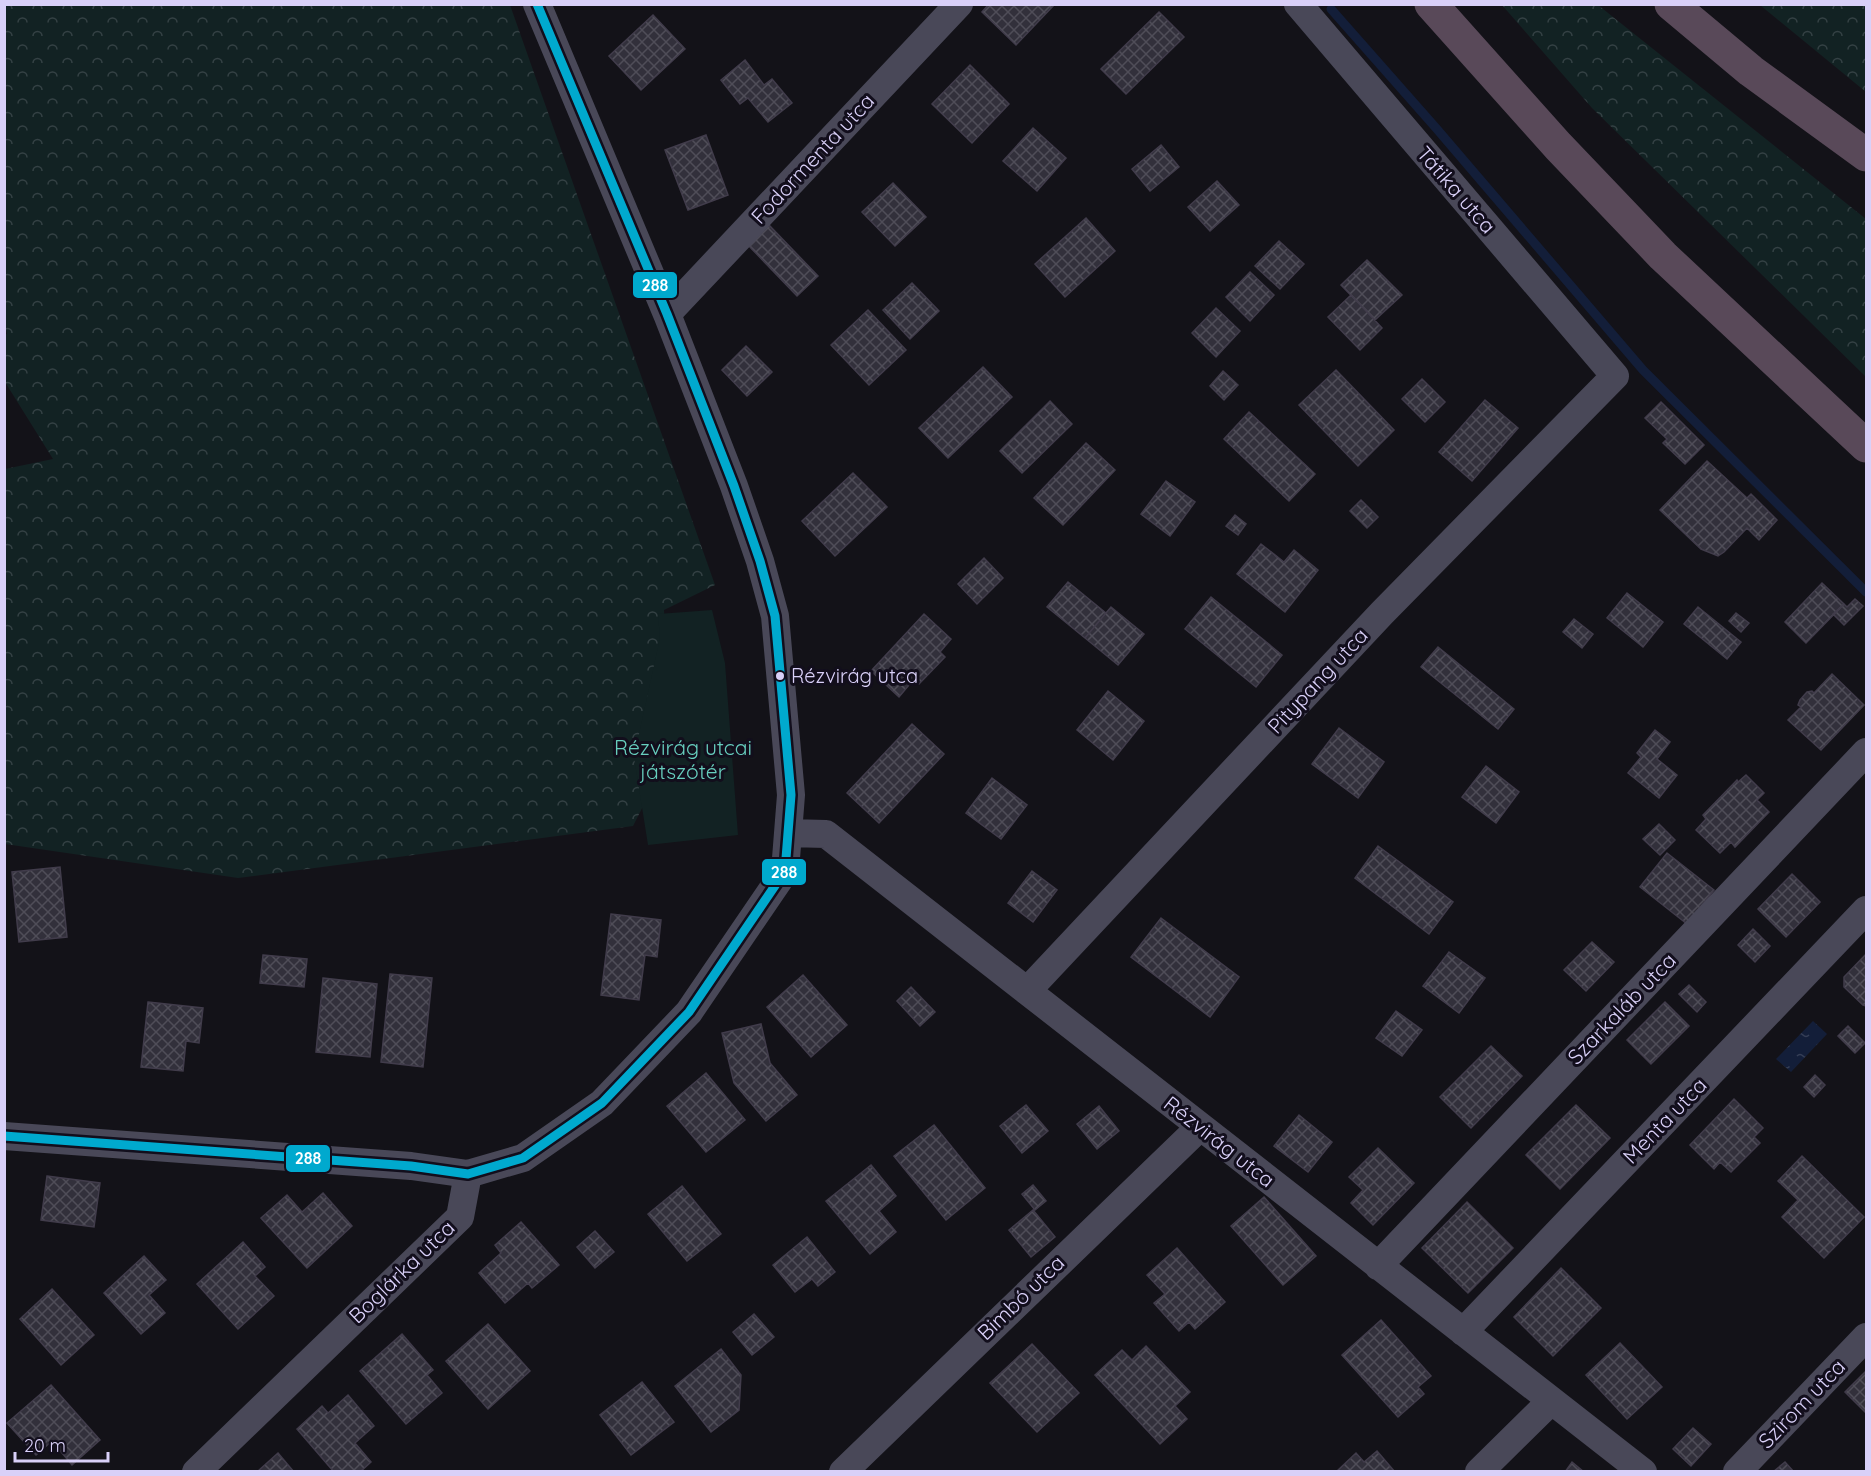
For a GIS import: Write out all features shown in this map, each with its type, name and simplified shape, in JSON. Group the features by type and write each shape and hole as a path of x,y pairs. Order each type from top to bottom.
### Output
{"highway":[{"path":"1431,4 1558,146 1663,256 1866,446"},
{"path":"1671,4 1751,71 1866,155"}],"street":[{"path":"4,1136 411,1166 468,1174 522,1158 602,1103 689,1012 785,871 791,795 775,616 760,561 734,486 667,314 537,4"},
{"name":"Fodormenta utca","path":"667,314 959,4"},
{"name":"Tátika utca","path":"1298,4 1615,376"},
{"name":"Pitypang utca","path":"1027,991 1382,613 1615,376"},
{"name":"Szarkaláb utca","path":"1378,1266 1866,752"},
{"name":"Rézvirág utca","path":"788,833 826,834 1643,1472"},
{"name":"Menta utca","path":"1463,1332 1866,910"},
{"name":"Bimbó utca","path":"843,1472 1200,1127"},
{"name":"Boglárka utca","path":"196,1472 460,1216 468,1174"},
{"name":"Szirom utca","path":"1737,1472 1866,1337"},
{"path":"1479,1472 1551,1401"}],"green space":[{"path":"5,5 510,5 715,585 664,610 670,753 633,826 238,878 5,844 5,469 53,459 5,382 4,335 7,334 4,322"},
{"path":"1502,5 1598,5 1866,219 1866,377 1592,108"},
{"path":"1760,5 1866,5 1866,92"},
{"name":"Rézvirág utcai játszótér","path":"712,610 725,663 738,835 648,845 634,757 660,638 658,614"}],"water":[{"path":"1813,1021 1827,1034 1791,1072 1776,1059"}],"building":[{"path":"989,4 1055,4 1016,45 982,12"},
{"path":"1159,12 1184,37 1126,94 1101,69"},
{"path":"653,15 685,49 641,90 609,56"},
{"path":"745,60 764,85 772,79 792,103 768,122 748,98 740,104 721,80"},
{"path":"970,65 1009,104 972,143 932,104"},
{"path":"1033,128 1066,158 1037,191 1003,161"},
{"path":"706,135 728,195 688,210 665,150"},
{"path":"1161,145 1179,167 1150,191 1132,169"},
{"path":"1217,181 1239,205 1210,231 1188,207"},
{"path":"893,183 926,217 895,246 862,212"},
{"path":"1086,218 1115,251 1065,297 1035,264"},
{"path":"769,225 818,276 797,296 748,245"},
{"path":"1279,241 1304,264 1280,289 1255,266"},
{"path":"1367,260 1402,295 1375,320 1341,285"},
{"path":"1250,272 1274,295 1250,321 1226,297"},
{"path":"912,283 939,311 910,339 883,310"},
{"path":"1351,295 1382,328 1360,350 1328,317"},
{"path":"1216,308 1240,331 1216,357 1192,333"},
{"path":"868,310 906,350 869,385 831,345"},
{"path":"746,346 772,372 747,396 722,370"},
{"path":"983,367 1012,397 948,458 919,428"},
{"path":"1336,370 1394,430 1358,466 1299,405"},
{"path":"1223,371 1238,385 1224,400 1210,386"},
{"path":"1422,379 1445,402 1425,422 1402,399"},
{"path":"1485,400 1518,428 1472,481 1439,452"},
{"path":"1050,401 1072,424 1022,473 1000,451"},
{"path":"1661,402 1704,445 1685,464 1663,443 1667,439 1645,418"},
{"path":"1249,412 1315,474 1289,501 1224,439"},
{"path":"1086,443 1115,470 1063,525 1034,498"},
{"path":"1707,461 1747,498 1751,494 1777,520 1759,540 1747,528 1718,556 1701,549 1660,510"},
{"path":"853,473 887,507 835,556 802,521"},
{"path":"1166,481 1195,502 1170,536 1141,514"},
{"path":"1361,500 1378,517 1367,528 1350,511"},
{"path":"1235,515 1246,524 1238,535 1226,526"},
{"path":"1261,544 1284,562 1294,550 1318,570 1285,612 1237,574"},
{"path":"984,558 1003,578 977,604 958,584"},
{"path":"1068,582 1106,613 1085,638 1047,607"},
{"path":"1822,583 1844,604 1806,643 1785,622"},
{"path":"1627,593 1663,622 1643,647 1607,618"},
{"path":"1211,597 1282,655 1256,687 1185,629"},
{"path":"1855,599 1863,606 1844,625 1833,614 1844,604 1847,607"},
{"path":"1111,607 1144,634 1118,665 1085,638"},
{"path":"1698,607 1741,642 1727,659 1684,624"},
{"path":"1736,613 1749,623 1741,632 1729,621"},
{"path":"924,614 951,639 940,652 945,657 919,684 914,679 899,697 871,671"},
{"path":"1574,619 1593,634 1582,648 1563,632"},
{"path":"1438,647 1514,709 1498,729 1421,667"},
{"path":"1832,674 1864,705 1821,750 1788,720 1801,707 1798,705 1800,700 1807,692 1814,693"},
{"path":"1108,691 1144,721 1113,760 1077,730"},
{"path":"912,724 944,754 879,823 847,793"},
{"path":"1339,728 1384,762 1358,798 1312,764"},
{"path":"1655,730 1670,742 1657,759 1677,775 1659,798 1628,773 1641,757 1637,753"},
{"path":"1486,766 1519,792 1496,823 1462,797"},
{"path":"1746,775 1764,793 1757,800 1769,812 1735,847 1731,842 1720,853 1696,830 1706,819 1703,815 1737,780 1738,782"},
{"path":"992,778 1027,805 1001,839 966,813"},
{"path":"1659,824 1675,840 1660,855 1643,839"},
{"path":"1378,846 1453,902 1429,934 1355,878"},
{"path":"1667,853 1714,890 1687,924 1640,887"},
{"path":"60,867 67,937 19,942 12,872"},
{"path":"1032,871 1057,890 1033,922 1008,903"},
{"path":"1792,874 1820,902 1786,937 1758,909"},
{"path":"611,914 661,920 657,957 645,955 639,1000 601,995"},
{"path":"1161,918 1239,977 1210,1017 1131,957"},
{"path":"1753,929 1770,946 1755,962 1738,945"},
{"path":"1592,942 1614,962 1586,991 1564,970"},
{"path":"1449,952 1485,978 1459,1013 1423,986"},
{"path":"1866,954 1866,1006 1844,987 1844,977"},
{"path":"263,955 307,959 304,987 260,983"},
{"path":"390,974 432,978 423,1067 381,1062"},
{"path":"803,975 847,1025 811,1057 767,1007"},
{"path":"323,978 377,984 370,1057 316,1052"},
{"path":"1689,985 1706,1002 1697,1012 1679,994"},
{"path":"911,987 935,1012 920,1026 897,1001"},
{"path":"148,1002 203,1008 199,1043 186,1041 183,1071 141,1067"},
{"path":"1665,1002 1689,1026 1651,1064 1627,1040"},
{"path":"1396,1011 1422,1030 1402,1056 1376,1038"},
{"path":"761,1024 770,1063 797,1095 766,1121 734,1083 722,1033"},
{"path":"1848,1026 1865,1043 1855,1053 1838,1036"},
{"path":"1491,1046 1522,1076 1471,1128 1440,1097"},
{"path":"706,1073 745,1120 706,1152 667,1106"},
{"path":"1815,1075 1825,1085 1814,1097 1804,1087"},
{"path":"1734,1099 1763,1128 1754,1137 1760,1143 1731,1172 1720,1162 1714,1169 1690,1145"},
{"path":"1026,1105 1048,1131 1022,1153 1000,1126"},
{"path":"1576,1105 1610,1138 1560,1189 1526,1155"},
{"path":"1099,1106 1119,1131 1097,1149 1077,1124"},
{"path":"1299,1115 1332,1142 1308,1172 1274,1146"},
{"path":"934,1125 985,1188 946,1220 894,1156"},
{"path":"1378,1148 1414,1183 1373,1225 1351,1203 1363,1190 1349,1177"},
{"path":"1802,1156 1864,1217 1824,1258 1782,1217 1798,1200 1778,1181"},
{"path":"871,1165 896,1196 879,1211 896,1232 870,1254 826,1201"},
{"path":"47,1176 100,1183 94,1227 41,1220"},
{"path":"1033,1185 1046,1201 1035,1210 1022,1194"},
{"path":"682,1186 721,1234 687,1261 648,1214"},
{"path":"323,1193 352,1226 307,1268 261,1218 287,1195 302,1212"},
{"path":"1264,1197 1316,1256 1283,1285 1231,1226"},
{"path":"1467,1202 1513,1248 1468,1293 1422,1248"},
{"path":"1033,1210 1055,1237 1031,1257 1009,1230"},
{"path":"521,1222 559,1265 532,1288 528,1283 505,1303 479,1273 501,1253 495,1245"},
{"path":"595,1231 614,1252 595,1268 577,1247"},
{"path":"807,1237 835,1272 818,1286 812,1279 795,1292 773,1265"},
{"path":"243,1242 265,1267 255,1276 274,1296 238,1329 197,1284"},
{"path":"1177,1248 1225,1302 1195,1329 1189,1322 1179,1331 1154,1303 1165,1294 1147,1275"},
{"path":"144,1256 166,1280 149,1295 165,1313 141,1334 104,1293"},
{"path":"1561,1268 1601,1308 1553,1356 1514,1317"},
{"path":"52,1289 94,1335 61,1365 20,1319"},
{"path":"754,1314 774,1337 752,1355 733,1332"},
{"path":"1381,1320 1431,1376 1418,1387 1424,1394 1398,1417 1342,1355"},
{"path":"488,1324 530,1371 488,1409 446,1361"},
{"path":"402,1334 433,1370 427,1375 442,1393 406,1424 360,1371"},
{"path":"1620,1343 1662,1387 1627,1419 1586,1375"},
{"path":"1032,1344 1079,1393 1037,1432 990,1383"},
{"path":"1146,1346 1190,1392 1175,1406 1187,1419 1160,1444 1095,1375 1122,1350 1132,1360"},
{"path":"721,1349 741,1375 739,1410 711,1432 675,1386"},
{"path":"1866,1371 1866,1413 1845,1392"},
{"path":"642,1382 674,1422 631,1455 600,1415"},
{"path":"51,1385 100,1440 72,1465 52,1441 36,1455 7,1423"},
{"path":"348,1395 374,1426 355,1443 371,1462 360,1472 334,1472 297,1429 322,1406 328,1413"},
{"path":"1693,1428 1711,1444 1691,1466 1673,1449"},
{"path":"1377,1451 1395,1472 1336,1472 1356,1453 1364,1462"},
{"path":"278,1453 294,1472 257,1472"},
{"path":"1572,1462 1584,1472 1565,1472"},
{"path":"1785,1462 1794,1472 1773,1472"}],"waterway":[{"path":"1331,9 1643,370 1866,592"}],"transit line":[{"name":"288","path":"4,1136 411,1166 468,1174 523,1158 602,1103 689,1012 785,871 791,795 775,616 760,561 734,486 667,314 537,4"}],"place":[{"name":"Rézvirág utca","path":"780,676"}]}
